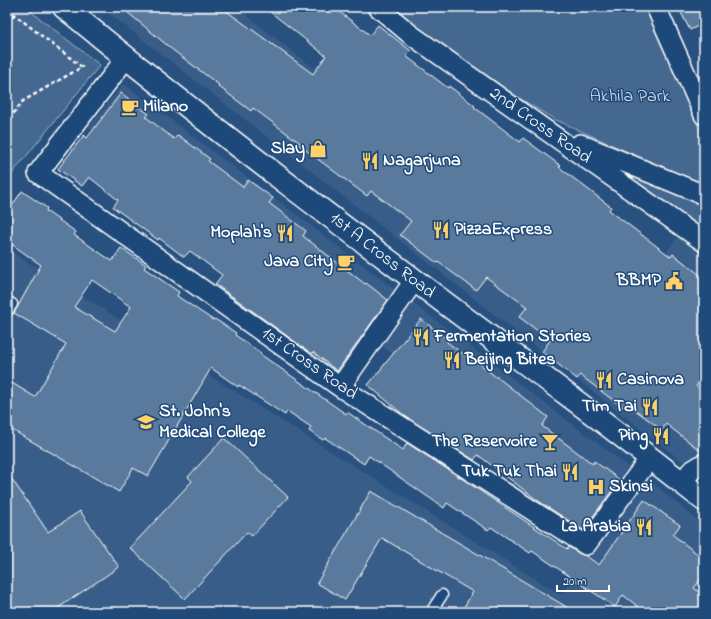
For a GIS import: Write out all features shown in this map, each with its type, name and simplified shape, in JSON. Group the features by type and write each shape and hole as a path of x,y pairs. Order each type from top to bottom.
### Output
{"street":[{"name":"1st A Cross Road","path":"64,7 126,58 414,281 704,500"},
{"name":"2nd Cross Road","path":"378,7 410,34 704,242"},
{"path":"656,7 704,115"},
{"name":"1st Cross Road","path":"126,58 38,173 340,387 586,545 650,458"},
{"path":"547,131 704,196"},
{"path":"340,387 414,281"},
{"path":"682,483 691,471 704,463"}],"lane":[{"path":"7,301 12,304 7,312"},
{"path":"431,612 442,595"}],"path":[{"path":"7,9 82,67 23,101 7,122"},
{"path":"7,22 14,15"}],"shaded area":[{"path":"101,7 236,7 622,309 680,234 704,252 704,449 683,462"},
{"path":"124,84 633,470 601,510 89,127"},
{"name":"St. John's Medical College","path":"7,249 561,595 645,476 704,526 704,612 7,612"}],"green space":[{"path":"7,7 25,7 100,65 7,180"},
{"name":"Akhila Park","path":"390,7 645,7 704,139 704,186 554,119 514,95 438,44"},
{"path":"600,160 704,203 704,236"}],"building":[{"path":"121,7 221,7 313,74 326,56 264,7 333,7 370,35 378,25 411,51 406,56 448,88 449,86 520,142 523,138 561,166 559,167 611,207 609,210 671,257 673,254 704,278 704,375 696,386 704,392 704,452 666,424 662,430 626,403 622,407 580,375 577,379 542,352 550,340 519,317 527,307 486,277 476,290 438,262 437,263 400,235 411,221 371,191 367,196 253,108 251,111 174,51"},
{"path":"678,7 704,7 704,23 690,30"},
{"path":"121,93 149,114 146,117 174,139 178,135 210,159 208,161 243,187 248,180 273,198 269,203 306,231 303,236 388,300 337,371 313,352 312,354 215,284 222,275 190,251 184,257 113,207 118,200 89,177 82,186 58,169 84,135 87,138"},
{"path":"22,191 47,208 46,211 76,232 74,235 112,261 121,248 146,265 144,268 179,292 177,296 213,320 215,319 236,333 235,335 261,353 260,354 346,414 347,412 403,450 407,443 567,549 569,547 599,565 644,500 680,525 673,535 704,559 704,575 694,588 704,596 704,612 645,612 623,595 615,607 532,551 530,553 491,527 488,530 447,503 444,508 369,456 364,464 325,438 323,440 309,431 311,427 287,411 285,415 239,385 238,387 211,368 148,476 133,468 119,492 7,427 7,380 35,397 66,344 14,313 41,265 7,241 7,213","holes":["92,280 131,307 115,331 74,307"]},
{"path":"421,319 448,340 447,342 475,363 476,361 548,417 542,426 593,464 594,461 620,480 583,530 540,502 478,455 474,460 406,417 368,385"},
{"path":"224,438 288,497 252,536 247,532 185,599 130,548 192,481 188,477"},
{"path":"7,472 48,532 80,511 119,567 52,612 7,612"},
{"path":"371,491 575,612 461,612 473,592 382,538 345,600 317,583"}],"place":[{"name":"Milano","path":"130,107"},
{"name":"Slay","path":"318,149"},
{"name":"Nagarjuna","path":"370,161"},
{"name":"PizzaExpress","path":"441,230"},
{"name":"Moplah's","path":"285,233"},
{"name":"Java City","path":"346,262"},
{"name":"BBMP","path":"674,281"},
{"name":"Fermentation Stories","path":"421,337"},
{"name":"Beijing Bites","path":"452,360"},
{"name":"Casinova","path":"604,380"},
{"name":"Tim Tai","path":"650,407"},
{"name":"St. John's Medical College","path":"146,422"},
{"name":"Ping","path":"661,436"},
{"name":"The Reservoire","path":"550,442"},
{"name":"Tuk Tuk Thai","path":"570,472"},
{"name":"Skinsi","path":"596,487"},
{"name":"La Arabia","path":"644,527"}]}
